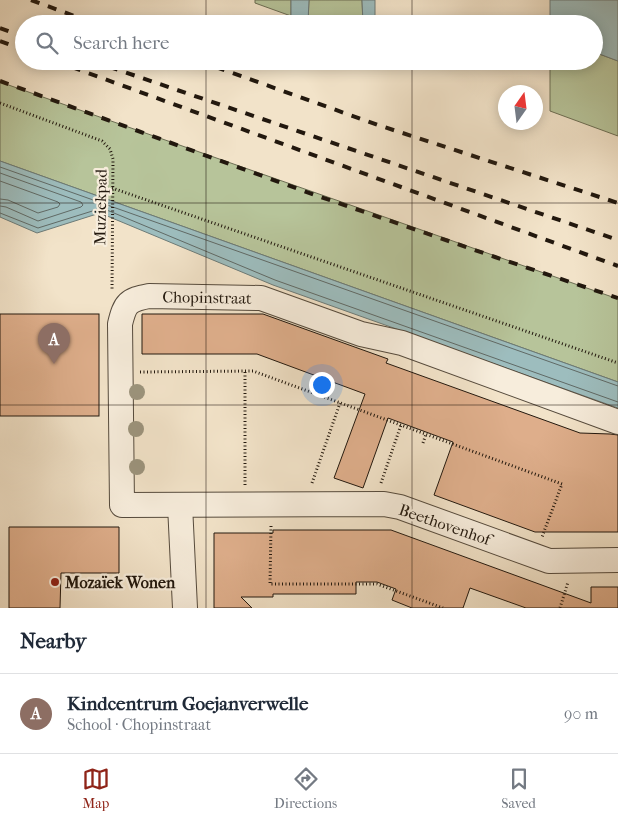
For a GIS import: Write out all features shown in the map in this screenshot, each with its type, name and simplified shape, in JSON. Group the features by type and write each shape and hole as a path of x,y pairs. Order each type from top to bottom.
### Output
{"street":[{"name":"Chopinstraat","path":"180,506 122,505 120,324 124,309 133,299 149,296 261,298 361,334 402,343 618,422"},
{"name":"Beethovenhof","path":"180,506 373,504 400,507 549,560 618,560"},
{"path":"180,506 185,608"}],"path":[{"name":"Muziekpad","path":"0,104 102,141 110,149 112,154 112,306 120,324"},
{"path":"112,188 618,363"},
{"path":"245,371 245,506"},
{"path":"121,372 253,371 562,484 535,556"},
{"path":"304,505 340,403"},
{"path":"373,504 401,425"},
{"path":"423,442 426,434"},
{"path":"271,505 270,584 378,584 443,608"}],"green space":[{"path":"255,0 291,0 291,15 288,15 255,3"},
{"path":"309,0 362,0 363,15 308,15"},
{"path":"603,55 618,61 618,136 550,111 550,70 603,70"},
{"path":"0,82 618,299 618,382 0,161"}],"water":[{"path":"291,0 309,0 308,15 291,15"},
{"path":"362,0 375,0 375,15 363,15"},
{"path":"550,0 618,0 618,61 603,55 603,15 550,15"},
{"path":"0,161 618,382 618,408 273,285 100,213 37,233 0,217"}],"building":[{"path":"0,314 99,314 99,416 0,416"},
{"path":"142,314 263,314 388,359 386,363 580,433 618,435 618,532 535,532 434,495 453,442 388,418 363,488 334,478 365,394 257,354 142,354"},
{"path":"9,527 119,527 119,573 61,573 60,608 9,608"},
{"path":"273,530 391,530 591,603 591,587 618,587 618,608 526,608 470,588 463,608 412,608 392,600 396,589 377,582 356,582 356,594 273,594 273,597 241,597 252,608 214,608 214,533 273,533"}],"railway":[{"path":"31,0 72,15"},
{"path":"0,28 15,34"},
{"path":"0,41 15,47"},
{"path":"80,70 618,266"},
{"path":"118,70 618,240"},
{"path":"224,70 378,125 618,203"},
{"path":"0,81 315,195 618,298"}],"place":[{"name":"Kindcentrum Goejanverwelle","path":"54,364"},
{"name":"Mozaïek Wonen","path":"55,582"}]}
